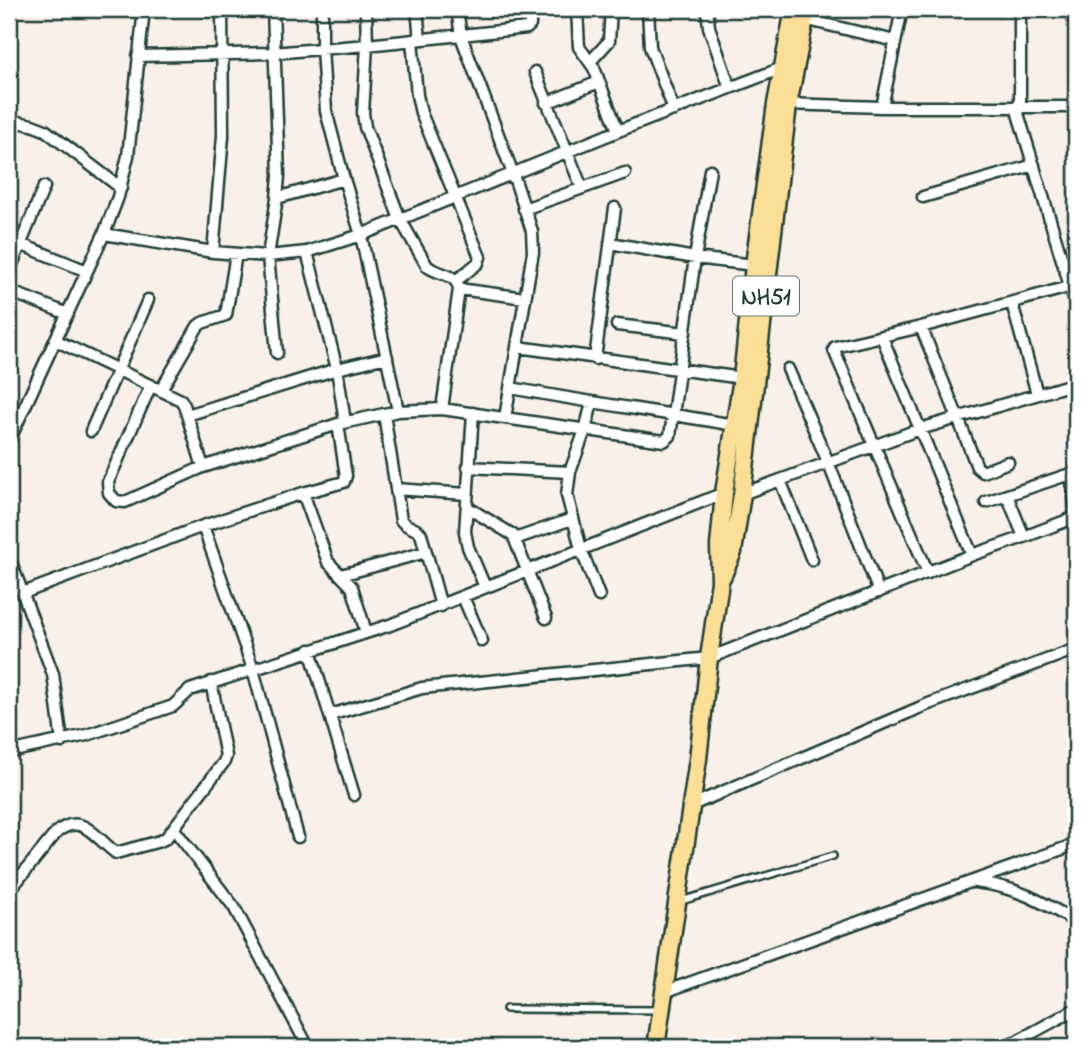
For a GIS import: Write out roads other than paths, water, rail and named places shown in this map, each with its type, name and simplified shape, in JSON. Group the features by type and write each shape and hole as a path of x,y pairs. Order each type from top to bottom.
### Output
{"highway":[{"name":"NH51","path":"720,582 733,552 742,494 782,104 782,68 802,12"},
{"name":"NH51","path":"656,1047 692,805 720,582 719,546 724,493 743,378 754,265 782,104 802,12"}],"street":[{"path":"10,437 104,234 121,188 128,156 144,9"},
{"path":"213,252 223,136 222,9"},
{"path":"273,9 278,165 277,198 268,256 277,353"},
{"path":"322,9 326,111 361,235 398,411"},
{"path":"366,9 363,120 400,219 427,266 434,271 458,284 525,298"},
{"path":"417,9 419,104 480,257 478,263 458,284 442,409"},
{"path":"457,9 461,36 513,174 533,240 505,418"},
{"path":"138,56 322,49 529,28 530,9"},
{"path":"577,9 579,47 590,62 618,131"},
{"path":"590,62 609,41 611,9"},
{"path":"648,9 650,47 674,110"},
{"path":"707,9 709,27 730,88"},
{"path":"882,107 902,9"},
{"path":"1020,9 1018,108 1073,286 1076,306"},
{"path":"1074,21 1075,9"},
{"path":"802,12 895,41"},
{"path":"104,234 213,252 268,256 307,252 361,235 782,68"},
{"path":"535,72 582,188"},
{"path":"547,103 599,82"},
{"path":"782,104 1076,107"},
{"path":"9,120 45,130 121,188"},
{"path":"923,197 1034,166"},
{"path":"151,385 108,482 107,488 116,501 125,502 203,467 342,423 398,411 442,409 664,441 670,436 674,414 710,170"},
{"path":"524,209 625,173"},
{"path":"277,198 344,179"},
{"path":"9,272 44,187"},
{"path":"595,359 615,208"},
{"path":"610,243 754,265"},
{"path":"20,244 87,271"},
{"path":"23,593 203,526 346,480 337,369 307,252"},
{"path":"161,390 198,326 226,315 236,254"},
{"path":"928,573 834,348 837,345 882,337 1073,286"},
{"path":"9,291 68,314"},
{"path":"91,430 148,300"},
{"path":"1012,303 1037,394"},
{"path":"617,325 685,333"},
{"path":"921,327 979,471 1009,462"},
{"path":"882,337 972,555"},
{"path":"55,340 181,400 203,467"},
{"path":"518,347 743,378"},
{"path":"187,415 337,369 387,357"},
{"path":"788,369 879,592"},
{"path":"742,494 920,429 1076,383"},
{"path":"511,388 734,425"},
{"path":"592,403 570,472 567,495 580,549 599,596"},
{"path":"473,413 466,540 485,587"},
{"path":"384,414 401,520 419,531 441,606"},
{"path":"468,467 570,472"},
{"path":"330,715 422,688 709,658 1024,537 1076,514 1073,473 986,502"},
{"path":"780,480 812,560"},
{"path":"396,489 467,494"},
{"path":"303,493 328,562 352,587 366,632"},
{"path":"9,752 87,735 173,706 187,691 390,625 724,493"},
{"path":"1007,495 1024,537"},
{"path":"467,507 510,532 515,539 546,618"},
{"path":"515,539 572,519"},
{"path":"203,526 253,669 298,837"},
{"path":"341,575 426,552"},
{"path":"9,557 52,674 62,741"},
{"path":"463,597 482,641"},
{"path":"692,805 936,701 1076,649"},
{"path":"310,650 354,796"},
{"path":"9,891 57,833 71,824 86,827 116,853 164,840 226,756 211,682"},
{"path":"174,829 234,907 308,1047"},
{"path":"664,992 1076,844"},
{"path":"971,881 1011,888 1037,899 1076,922"},
{"path":"1006,1047 1076,1009"}],"lane":[{"path":"678,902 833,856"},
{"path":"506,1009 661,1010"}]}
